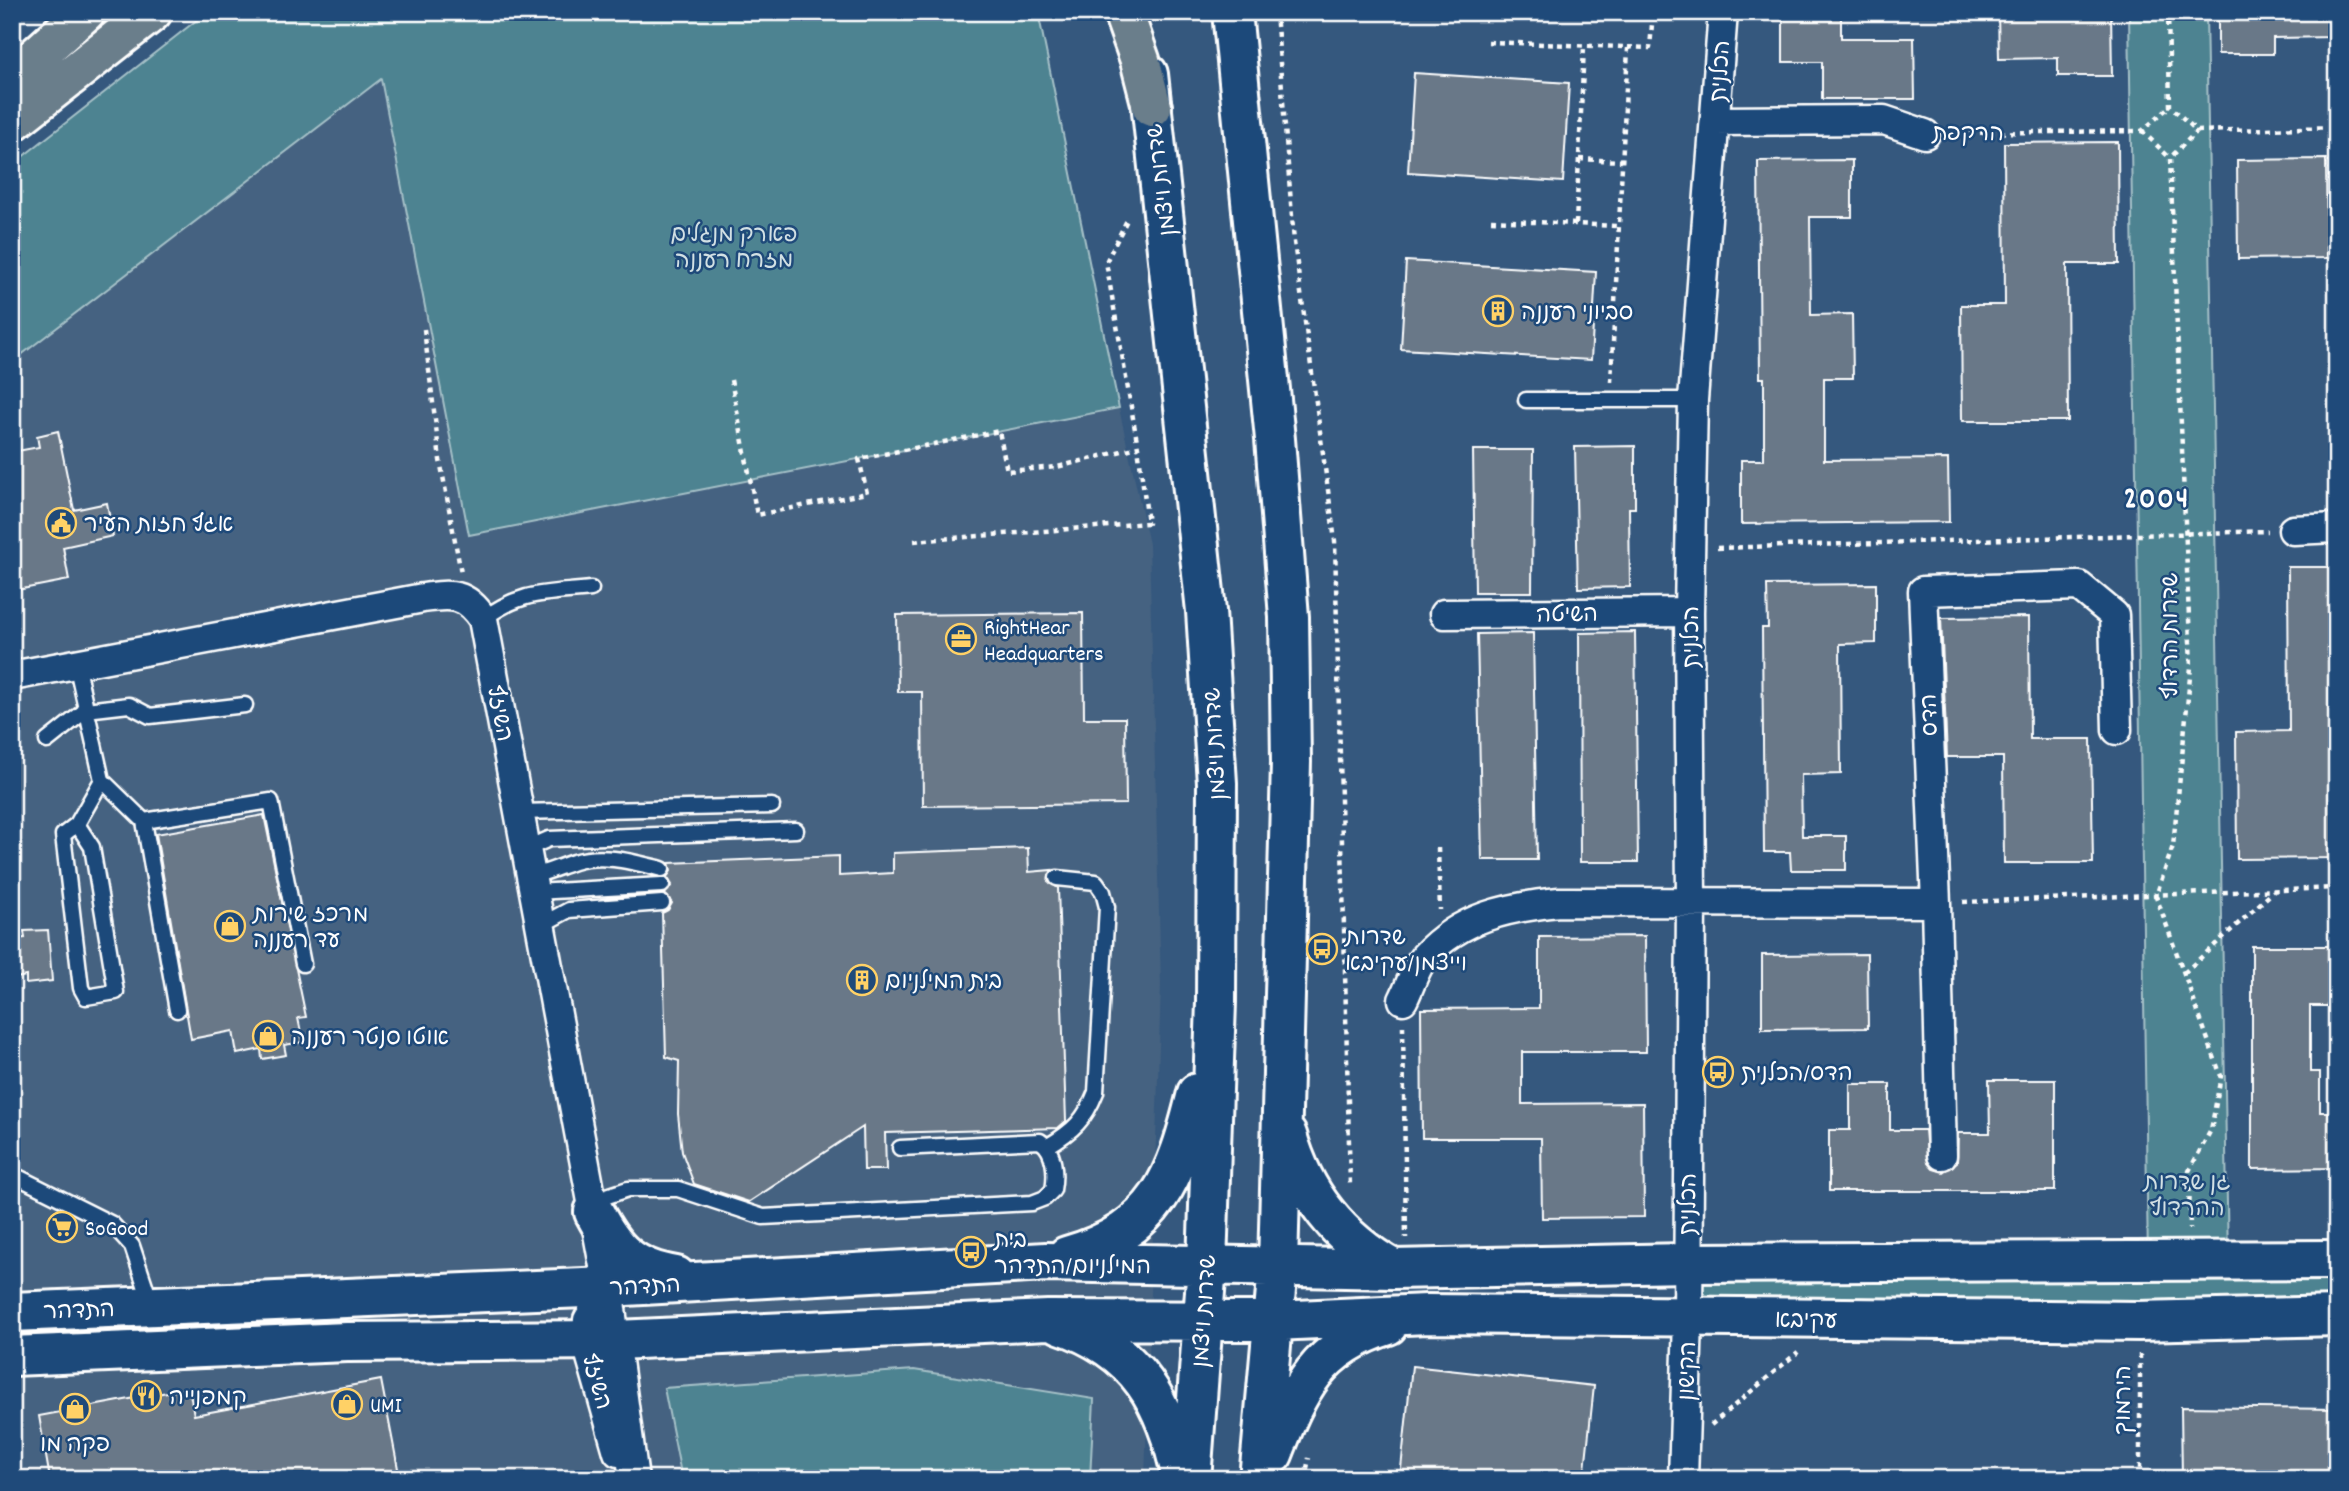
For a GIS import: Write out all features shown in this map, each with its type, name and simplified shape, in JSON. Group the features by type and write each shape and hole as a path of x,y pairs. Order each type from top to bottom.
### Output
{"highway":[{"path":"12,78 85,12"},
{"path":"12,122 152,12"},
{"path":"1123,12 1152,107"}],"street":[{"name":"שדרות ויצמן","path":"1142,12 1206,611 1217,783 1216,1002 1207,1265 1191,1479"},
{"path":"1232,12 1275,439 1289,617 1291,762 1283,1118 1275,1321 1261,1479"},
{"name":"הכלנית","path":"1687,1263 1692,902 1689,612 1693,400 1723,12"},
{"name":"הרקפת","path":"1715,121 1884,120 1926,134"},
{"path":"2293,530 2337,528"},
{"name":"הדס","path":"1941,1155 1936,903 1923,591 2078,586 2114,615 2117,730"},
{"path":"12,676 449,594 473,603 484,619"},
{"name":"השיטה","path":"1444,614 1689,612"},
{"name":"השיזף","path":"484,619 608,1287 602,1340 626,1479"},
{"path":"1404,1000 1424,958 1441,943 1467,922 1513,907 1559,902 1936,903"},
{"path":"1046,1262 1084,1251 1113,1237 1144,1216 1168,1184 1184,1147 1216,1002"},
{"path":"1283,1118 1292,1152 1327,1215 1347,1238 1400,1269"},
{"path":"593,1207 607,1237 623,1256 642,1267 669,1275 709,1281"},
{"path":"1278,1267 1400,1269 1687,1263 2337,1260"},
{"name":"התדהר","path":"12,1312 608,1287 1046,1262 1278,1267"},
{"name":"הקישון","path":"1683,1479 1687,1263"},
{"path":"1261,1479 1294,1404 1319,1366 1339,1345 1362,1334 1427,1314"},
{"name":"עקיבא","path":"1275,1321 1427,1314 2139,1321 2337,1316"},
{"path":"1048,1320 1102,1342 1124,1357 1141,1375 1155,1396 1168,1427 1182,1479"},
{"name":"התדהר","path":"12,1356 347,1342 602,1340 1048,1320 1275,1321"},
{"name":"השיזף","path":"602,1340 634,1479"}],"lane":[{"path":"1526,400 1693,400"},
{"path":"484,619 508,601 524,596 592,589"},
{"path":"76,663 102,780 144,821 177,1010"},
{"path":"47,741 86,710 129,705 150,716 246,705"},
{"path":"77,824 92,847 116,992 86,996 81,988 64,835 77,824 102,780"},
{"path":"144,821 271,801 303,964"},
{"path":"519,812 772,806"},
{"path":"526,849 549,839 796,830"},
{"path":"533,884 576,862 597,859 619,859 662,869"},
{"path":"1048,1146 1074,1130 1087,1115 1096,1092 1107,907 1103,892 1096,882 1057,878"},
{"path":"533,884 662,885"},
{"path":"541,925 569,910 662,903"},
{"path":"593,1207 628,1189 678,1189 763,1217 1032,1203 1045,1198 1053,1190 1052,1155 1048,1146 1040,1141 900,1148"},
{"path":"12,1174 112,1224 122,1233 132,1247 152,1306"}],"path":[{"path":"1488,42 1650,48 1653,12"},
{"path":"2168,12 2170,106 2197,131"},
{"path":"1576,224 1584,46"},
{"path":"1611,400 1628,48"},
{"path":"2170,106 2142,131 2170,158 2197,131 2337,127"},
{"name":"הרקפת","path":"1926,134 2142,131"},
{"name":"שדרות הרדוף","path":"2156,897 2174,846 2191,667 2170,158"},
{"path":"1579,159 1622,161"},
{"path":"914,541 1148,523 1138,447 1106,262 1128,218"},
{"path":"1491,220 1618,226"},
{"path":"424,329 440,460 462,580"},
{"path":"731,380 757,515 867,493 859,459 999,431 1007,471 1057,467 1138,447"},
{"path":"1691,549 2293,530"},
{"path":"1438,848 1441,943"},
{"path":"1936,903 2156,897 2337,888"},
{"path":"2184,973 2275,891"},
{"path":"2156,897 2221,1076 2211,1130 2189,1171 2191,1261"},
{"path":"1400,1269 1404,1000"},
{"path":"1683,1448 1836,1320"},
{"name":"הירמוך","path":"2139,1321 2140,1479"}],"shaded area":[{"path":"382,79 470,535 1119,408 1149,544 1161,985 1145,1479 12,1479 12,334"}],"green space":[{"name":"פארק מנגלים מזרח רעננה","path":"207,12 1038,12 1119,408 469,535 381,79 12,362 12,165"},
{"name":"גן שדרות ההרדוף","path":"2129,12 2206,12 2228,1260 2148,1261"},
{"path":"2337,1269 2337,1306 1702,1310 1700,1277"},
{"path":"914,1370 1094,1399 1090,1479 682,1479 664,1388"}],"building":[{"path":"1783,12 1841,12 1841,38 1914,38 1915,99 1822,99 1822,62 1783,62"},
{"path":"1998,12 2111,12 2112,76 2058,76 2058,58 1999,59"},
{"path":"2218,12 2332,12 2332,37 2273,38 2273,54 2218,54"},
{"path":"1414,73 1569,83 1563,182 1408,172"},
{"path":"2118,142 2119,264 2067,264 2068,421 1962,421 1961,305 2005,305 2004,143"},
{"path":"2326,159 2327,258 2238,259 2237,160"},
{"path":"1852,160 1852,217 1810,217 1811,315 1852,314 1853,378 1824,378 1824,460 1948,459 1949,522 1741,524 1741,460 1764,460 1764,378 1760,378 1758,161"},
{"name":"סביוני רעננה","path":"1406,261 1596,272 1591,360 1401,349"},
{"name":"אגף חזות העיר","path":"58,431 74,510 107,503 113,536 63,547 69,580 12,591 12,452 39,447 37,436"},
{"path":"1635,446 1635,508 1629,508 1630,587 1578,588 1575,447"},
{"path":"1473,450 1533,450 1532,592 1475,592"},
{"path":"2288,567 2337,567 2337,858 2237,859 2236,732 2289,731"},
{"path":"1876,584 1876,643 1840,644 1841,774 1801,775 1802,836 1846,836 1846,870 1791,870 1790,852 1764,852 1762,628 1768,628 1767,585"},
{"path":"1083,613 1084,718 1125,718 1126,804 923,806 922,692 898,692 897,615"},
{"path":"2029,617 2030,739 2091,739 2093,863 2004,863 2003,757 1947,757 1941,618"},
{"path":"1635,632 1638,862 1580,862 1579,633"},
{"path":"1533,633 1537,860 1482,860 1477,634"},
{"name":"מרכז שירות עד רעננה","path":"264,815 306,1017 298,1018 303,1042 284,1045 286,1055 262,1059 261,1049 237,1054 233,1031 191,1039 156,834"},
{"name":"בית המילניום","path":"1028,848 1029,872 1052,870 1048,881 1058,888 1066,1121 1058,1128 885,1133 886,1170 864,1170 863,1127 749,1202 694,1184 682,1152 678,1114 679,1061 666,1057 662,913 668,910 672,903 665,894 672,885 667,877 671,871 669,863 839,856 839,876 893,873 893,853"},
{"path":"48,930 52,981 26,984 26,976 16,978 13,939 25,938 24,931"},
{"path":"1645,936 1646,1052 1522,1052 1522,1104 1643,1103 1644,1217 1542,1218 1541,1138 1422,1138 1421,1009 1539,1008 1539,937"},
{"path":"2252,946 2337,946 2337,1006 2310,1006 2310,1072 2320,1072 2320,1112 2337,1112 2337,1168 2252,1169"},
{"path":"1867,954 1868,1028 1762,1029 1762,955"},
{"path":"1989,1080 2055,1080 2055,1191 1829,1191 1829,1130 1850,1130 1850,1084 1890,1084 1890,1130 1925,1130 1928,1163 1933,1169 1943,1172 1957,1162 1958,1133 1990,1133"},
{"path":"1412,1366 1594,1386 1584,1479 1400,1478"},
{"path":"381,1380 400,1479 50,1479 39,1416 189,1388 194,1415"},
{"path":"2181,1407 2337,1409 2337,1479 2182,1479"}],"place":[{"name":"סביוני רעננה","path":"1498,311"},
{"name":"אגף חזות העיר","path":"61,523"},
{"name":"RightHear Headquarters","path":"961,639"},
{"name":"מרכז שירות עד רעננה","path":"230,926"},
{"name":"שדרות וייצמן/עקיבא","path":"1322,949"},
{"name":"בית המילניום","path":"862,980"},
{"name":"אוטו סנטר רעננה","path":"268,1036"},
{"name":"הדס/הכלנית","path":"1718,1072"},
{"name":"SoGood","path":"62,1227"},
{"name":"בית המילניום/התדהר","path":"971,1252"},
{"name":"קמפנייה","path":"146,1396"},
{"name":"UMI","path":"347,1404"},
{"name":"פקה מו","path":"75,1409"}],"district":[{"name":"2004","path":"2157,497"}]}
